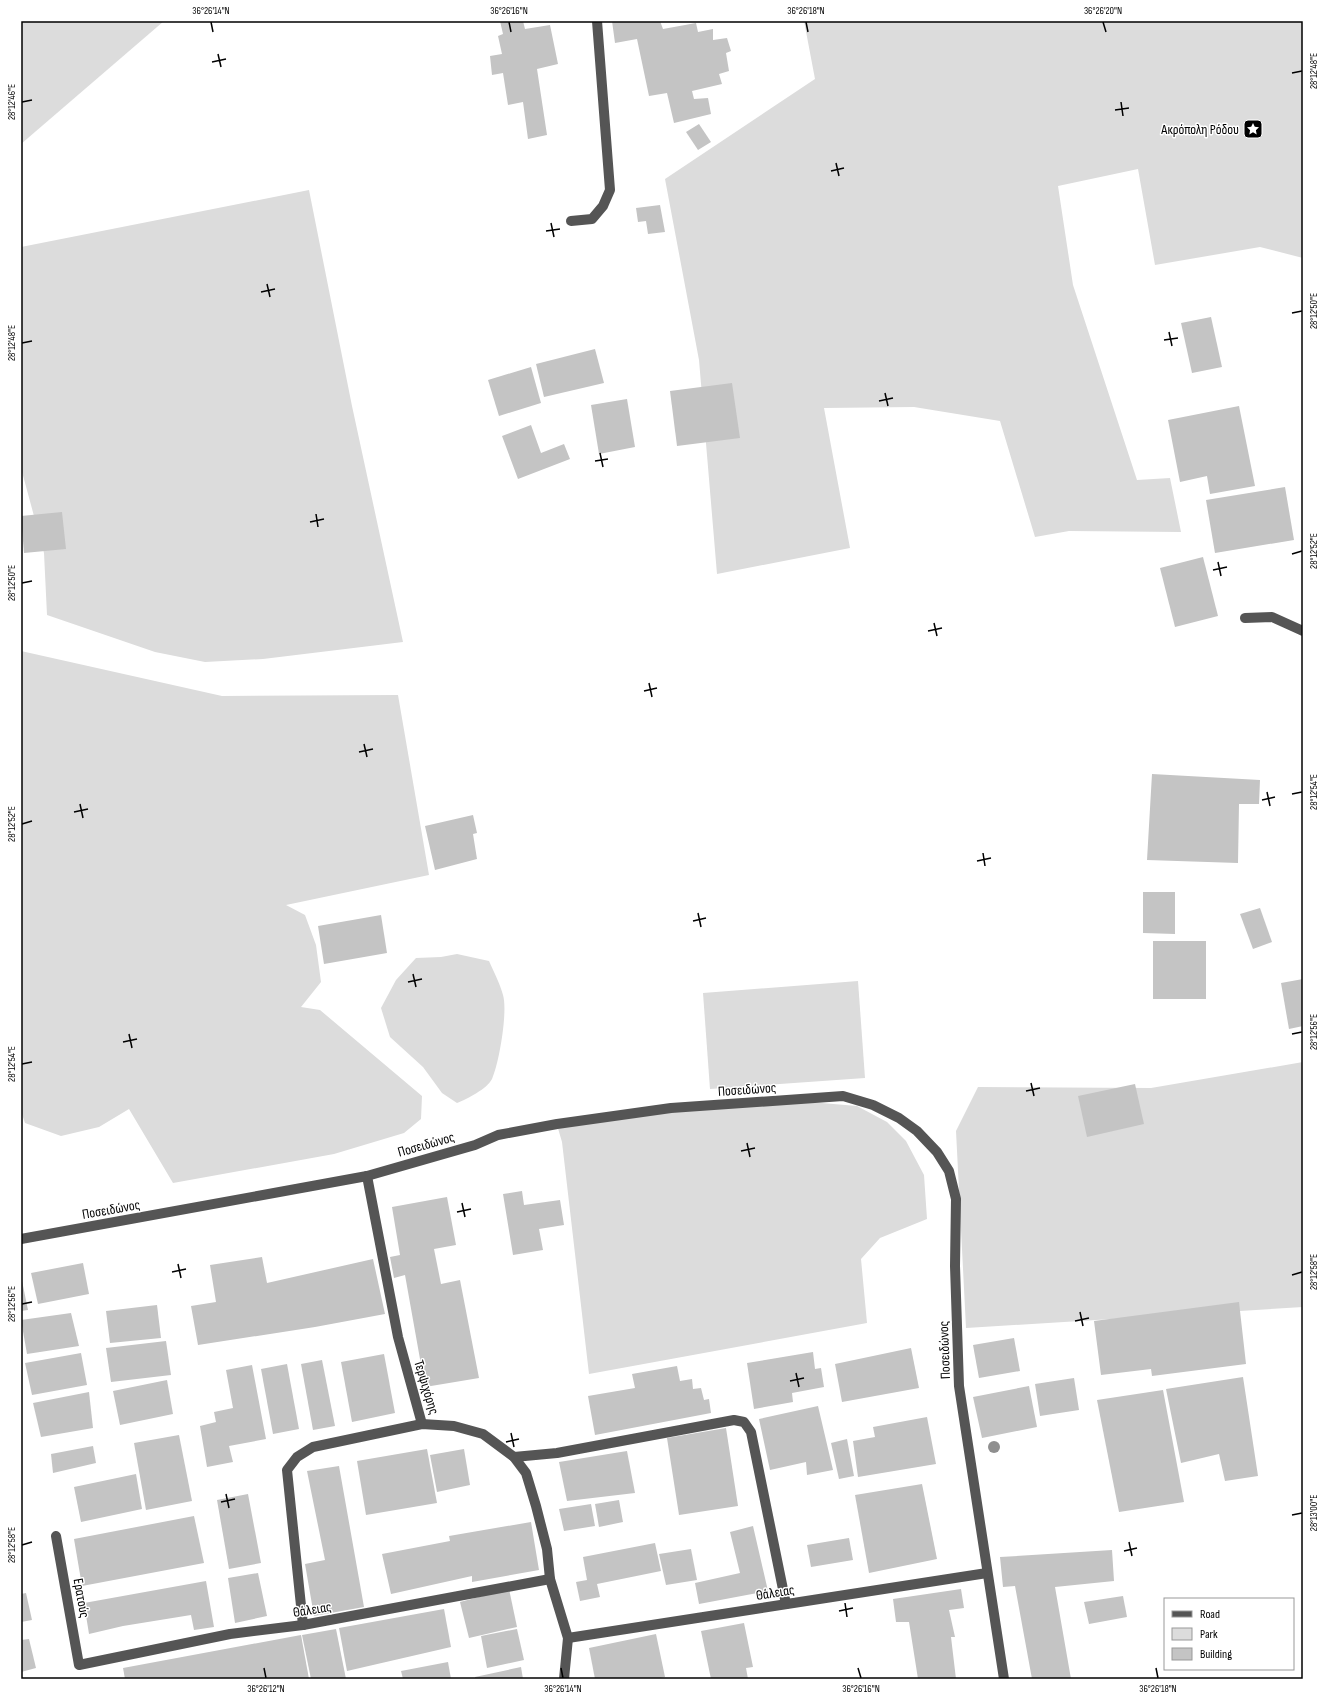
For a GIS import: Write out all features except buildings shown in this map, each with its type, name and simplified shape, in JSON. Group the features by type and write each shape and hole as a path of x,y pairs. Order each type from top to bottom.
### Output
{"street":[{"path":"571,221 592,219 604,206 610,190 597,21"},
{"path":"1245,618 1272,617 1303,631"},
{"name":"Ποσειδώνος","path":"21,1239 367,1176 475,1145 498,1135 557,1124 671,1108 843,1096 873,1105 899,1118 917,1131 937,1152 949,1171 956,1199 955,1266 959,1386 1004,1679"},
{"name":"Τερψιχόρης","path":"367,1176 398,1337 422,1424 454,1426 483,1434 514,1457 526,1473 547,1549 550,1579 568,1638 564,1679"},
{"path":"514,1457 557,1453 734,1420 744,1422 751,1432 786,1604"},
{"path":"303,1625 287,1470 297,1457 313,1447 422,1424"},
{"name":"Ερατούς","path":"56,1536 79,1665"},
{"name":"Θάλειας","path":"568,1638 987,1573"},
{"name":"Θάλειας","path":"79,1665 230,1634 303,1625 550,1579"}],"green space":[{"path":"21,21 164,21 21,144"},
{"path":"804,21 1303,21 1303,258 1260,247 1155,265 1138,169 1058,186 1073,285 1137,480 1170,478 1181,532 1069,531 1035,537 1000,421 914,407 824,408 850,548 717,574 699,360 665,179 815,79"},
{"path":"309,190 352,406 403,642 263,659 205,662 155,652 47,615 44,553 21,468 21,247"},
{"path":"21,651 222,696 398,695 429,875 286,905 305,915 316,945 321,982 301,1007 320,1010 422,1096 421,1119 404,1133 334,1154 173,1183 129,1109 99,1127 61,1136 25,1123 21,1111"},
{"path":"457,954 489,961 499,982 503,995 504,1025 500,1050 492,1079 481,1090 457,1103 442,1093 423,1067 390,1037 381,1008 396,980 416,958 441,957"},
{"path":"858,981 865,1078 710,1089 703,993"},
{"path":"1303,1062 1303,1307 966,1328 956,1131 978,1087 1151,1088"},
{"path":"810,1102 857,1106 887,1122 906,1141 924,1175 927,1219 880,1238 861,1259 867,1323 589,1374 562,1142 557,1125 666,1112"}],"place":[{"name":"Ακρόπολη Ρόδου","path":"1253,129"}]}
